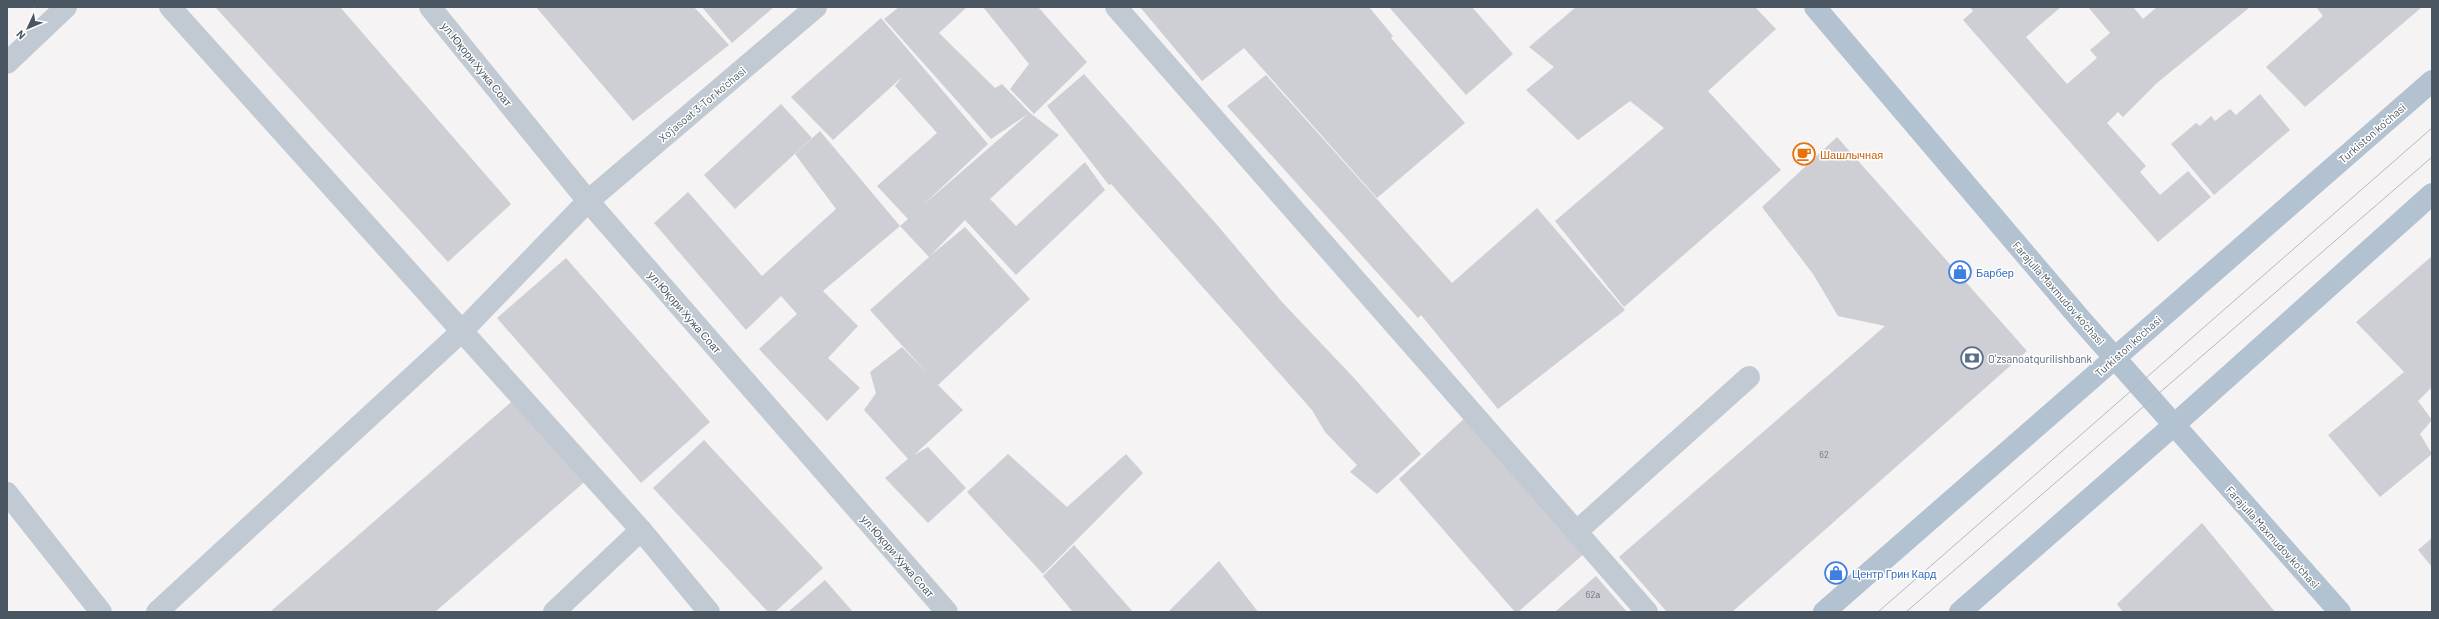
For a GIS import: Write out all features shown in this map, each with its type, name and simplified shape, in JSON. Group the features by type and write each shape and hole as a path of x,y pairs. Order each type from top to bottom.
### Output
{"main road":[{"name":"Farajulla Maxmudov ko'chasi","path":"1815,7 2115,358 2340,612"},
{"name":"Turkiston ko'chasi","path":"1824,612 2432,81"},
{"path":"1960,612 2174,425 2432,194"}],"lane":[{"path":"7,63 66,7"},
{"path":"170,7 461,332 641,530 709,612"},
{"name":"ул.Юқори Хужа Соат","path":"430,7 588,201 947,612"},
{"name":"Xo'jasoat 3-Tor ko'chasi","path":"157,612 461,332 588,201 816,7"},
{"path":"1116,7 1647,612"},
{"path":"1576,532 1749,377"},
{"path":"7,493 102,612"},
{"path":"554,612 641,530"}],"building":[{"path":"215,7 340,7 511,204 448,262"},
{"path":"536,7 694,7 729,45 633,121"},
{"path":"702,7 774,7 732,43"},
{"path":"899,7 967,7 939,33 995,88 1002,84 1030,113 1059,135 990,199 1016,226 1085,162 1105,190 1016,275 965,220 930,256 965,227 1030,299 938,385 963,410 914,455 928,447 966,488 928,523 885,478 908,459 864,410 876,393 870,372 902,347 928,374 870,310 929,257 900,226 908,219 877,186 937,133 895,86 902,77 833,140 791,97 881,18 988,144 922,206 1028,114 991,139 884,19"},
{"path":"983,7 1038,7 1087,62 1034,114 1010,89 1029,64"},
{"path":"1140,7 1369,7 1393,36 1391,38 1465,123 1377,198 1244,48 1202,81"},
{"path":"1389,7 1472,7 1513,54 1466,95"},
{"path":"1576,7 1755,7 1776,29 1708,91 1781,170 1624,307 1555,221 1664,128 1630,101 1578,140 1526,90 1554,67 1529,47"},
{"path":"1970,7 2061,7 2026,37 2067,84 2097,58 2090,50 2110,33 2088,7 2133,7 2143,19 2157,7 2250,7 2157,83 2123,117 2118,112 2107,123 2146,166 2140,172 2160,195 2188,171 2211,197 2158,242 1963,20 1973,11"},
{"path":"2316,7 2422,7 2305,107 2266,67 2323,16"},
{"path":"1084,74 1218,226 1282,302 1354,378 1421,454 1377,494 1350,472 1357,465 1325,432 1312,410 1111,184 1109,185 1047,106"},
{"path":"1266,75 1452,283 1537,208 1625,310 1498,409 1421,315 1418,318 1227,106"},
{"path":"2260,94 2290,130 2214,195 2171,144 2196,123 2200,126 2211,116 2215,121 2230,109 2236,115"},
{"path":"781,104 812,138 735,209 704,175"},
{"path":"820,131 900,226 823,291 858,326 828,358 860,388 827,421 759,349 797,314 781,296 746,330 654,223 688,192 762,276 836,209 795,154"},
{"path":"1837,137 2027,351 1732,612 1667,612 1619,557 1885,326 1838,316 1813,274 1762,207"},
{"path":"2432,256 2432,387 2418,401 2432,420 2420,434 2432,454 2380,497 2328,435 2404,372 2356,322"},
{"path":"566,258 710,422 641,483 497,318"},
{"path":"517,397 589,478 435,612 270,612"},
{"path":"1467,416 1586,552 1518,612 1515,612 1399,479"},
{"path":"704,440 823,568 775,612 768,612 653,488"},
{"path":"1008,454 1067,507 1126,454 1143,473 1043,574 967,492"},
{"path":"2202,523 2275,612 2123,612 2117,604"},
{"path":"2432,538 2432,567 2418,550"},
{"path":"1074,545 1133,612 1073,612 1043,576"},
{"path":"1219,561 1258,612 1168,612"},
{"path":"1596,576 1627,612 1555,612"},
{"path":"825,580 853,612 788,612"}],"tram line":[{"path":"1878,612 2432,128"},
{"path":"1906,612 2432,157"}],"place":[{"name":"Шашлычная","path":"1804,154"},
{"name":"Барбер","path":"1960,272"},
{"name":"Oʻzsanoatqurilishbank","path":"1972,358"},
{"name":"Центр Грин Кард","path":"1836,573"}]}
